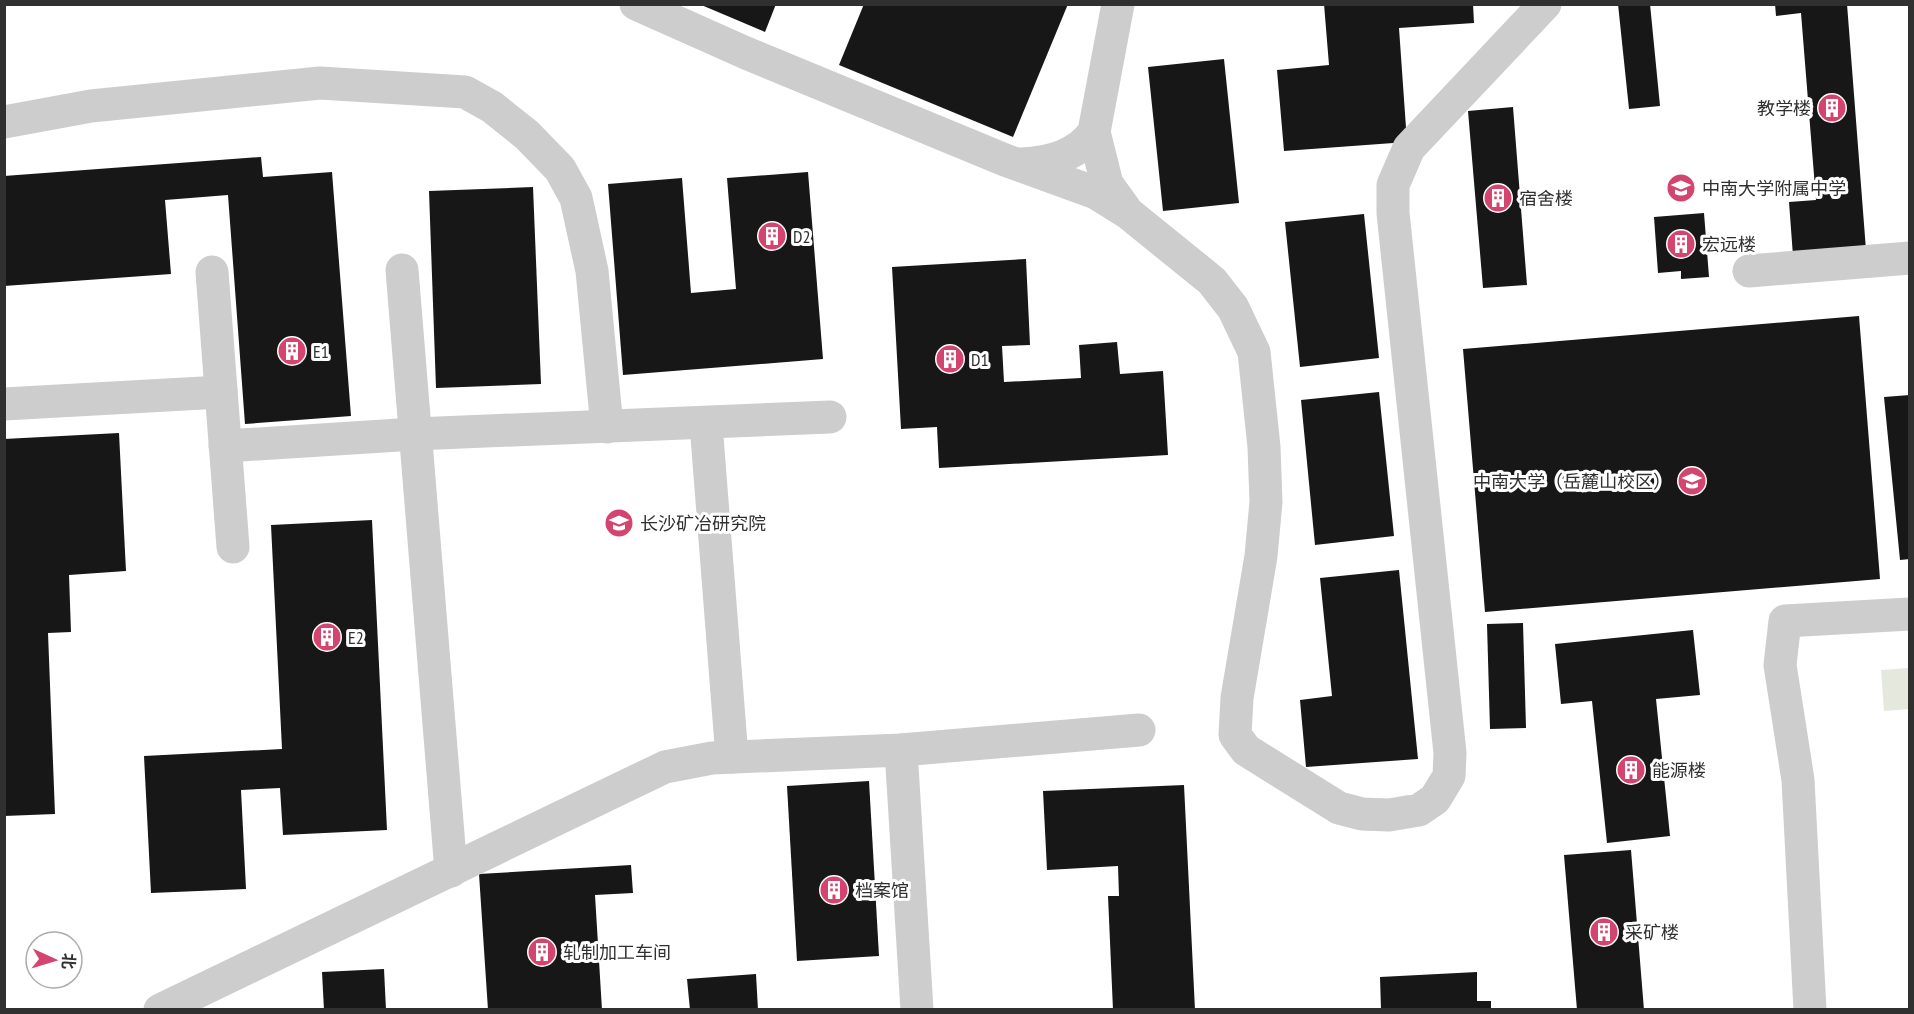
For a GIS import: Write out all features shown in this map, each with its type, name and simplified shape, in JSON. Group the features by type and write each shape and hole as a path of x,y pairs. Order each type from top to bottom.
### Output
{"street":[{"path":"636,4 746,53 1017,164 1096,193 1128,213 1212,281 1233,308 1254,352 1264,447 1266,502 1261,556 1237,698 1235,735 1246,750 1339,807 1362,814 1389,815 1419,810 1435,799 1449,776 1450,753 1393,213 1393,185 1410,148 1545,4"},
{"path":"1017,164 1045,163 1063,157 1087,142 1094,132 1118,4"},
{"path":"4,122 91,106 320,83 465,92 492,107 527,135 560,170 576,198 592,270 607,427"},
{"path":"1094,132 1107,184 1128,213"},
{"path":"1749,271 1910,258"},
{"path":"402,270 451,871"},
{"path":"212,272 232,546"},
{"path":"4,404 221,392"},
{"path":"225,446 415,434 706,424 830,417"},
{"path":"706,424 732,757"},
{"path":"1810,1010 1798,780 1780,665 1785,621 1910,614"},
{"path":"160,1010 665,767 712,758 901,750 1139,730"},
{"path":"901,750 917,1010"}],"shaded area":[{"path":"1909,668 1909,709 1884,711 1881,670"}],"building":[{"path":"699,4 776,4 765,32"},
{"path":"864,4 1068,4 1013,137 839,65"},
{"path":"1324,4 1473,4 1474,23 1399,28 1407,142 1284,151 1277,70 1329,65"},
{"path":"1618,4 1650,4 1660,106 1629,109"},
{"name":"教学楼","path":"1775,4 1847,4 1866,250 1793,256 1789,202 1816,200 1801,13 1776,16"},
{"path":"1224,59 1239,203 1163,211 1148,67"},
{"name":"宿舍楼","path":"1513,107 1527,285 1483,288 1468,111"},
{"name":"E1","path":"261,157 263,177 332,172 351,416 245,424 228,195 165,200 171,274 4,286 4,176"},
{"name":"D2","path":"808,172 823,359 623,375 608,184 682,178 691,293 736,289 727,178"},
{"path":"533,187 541,384 436,388 429,191"},
{"name":"宏远楼","path":"1704,213 1709,277 1681,279 1681,271 1658,273 1654,217"},
{"path":"1364,214 1379,358 1300,367 1285,222"},
{"name":"D1","path":"1026,259 1030,345 1002,346 1004,382 1081,378 1079,345 1117,342 1120,374 1163,371 1168,455 939,468 937,427 901,429 892,267"},
{"path":"1859,316 1880,579 1485,612 1463,349"},
{"path":"1379,392 1394,536 1315,545 1301,400"},
{"path":"1910,395 1910,559 1900,560 1884,397"},
{"path":"119,433 126,571 69,575 71,632 48,633 55,814 4,816 4,439"},
{"name":"E2","path":"372,520 387,830 283,835 280,788 241,790 246,889 151,893 144,756 282,749 271,525"},
{"path":"1399,570 1418,759 1306,767 1300,700 1332,696 1320,578"},
{"path":"1523,623 1526,728 1490,729 1487,624"},
{"name":"能源楼","path":"1693,630 1700,695 1656,699 1670,836 1607,843 1592,701 1561,704 1555,644"},
{"name":"档案馆","path":"869,781 879,956 797,961 787,786"},
{"path":"1184,785 1195,1010 1113,1010 1108,896 1119,896 1118,866 1047,870 1043,791"},
{"name":"采矿楼","path":"1631,850 1644,1010 1577,1010 1564,855"},
{"name":"轧制加工车间","path":"631,865 633,893 595,895 602,1010 488,1010 479,874"},
{"path":"384,969 386,1010 324,1010 322,972"},
{"path":"1477,972 1477,1001 1491,1001 1491,1010 1381,1010 1380,977"},
{"path":"756,974 758,1010 690,1010 687,979"}],"place":[{"name":"教学楼","path":"1832,108"},
{"name":"中南大学附属中学","path":"1681,188"},
{"name":"宿舍楼","path":"1498,198"},
{"name":"D2","path":"772,236"},
{"name":"宏远楼","path":"1681,244"},
{"name":"E1","path":"292,351"},
{"name":"D1","path":"950,359"},
{"name":"中南大学（岳麓山校区）","path":"1692,481"},
{"name":"长沙矿冶研究院","path":"619,523"},
{"name":"E2","path":"327,637"},
{"name":"能源楼","path":"1631,770"},
{"name":"档案馆","path":"834,890"},
{"name":"采矿楼","path":"1604,932"},
{"name":"轧制加工车间","path":"542,952"}]}
